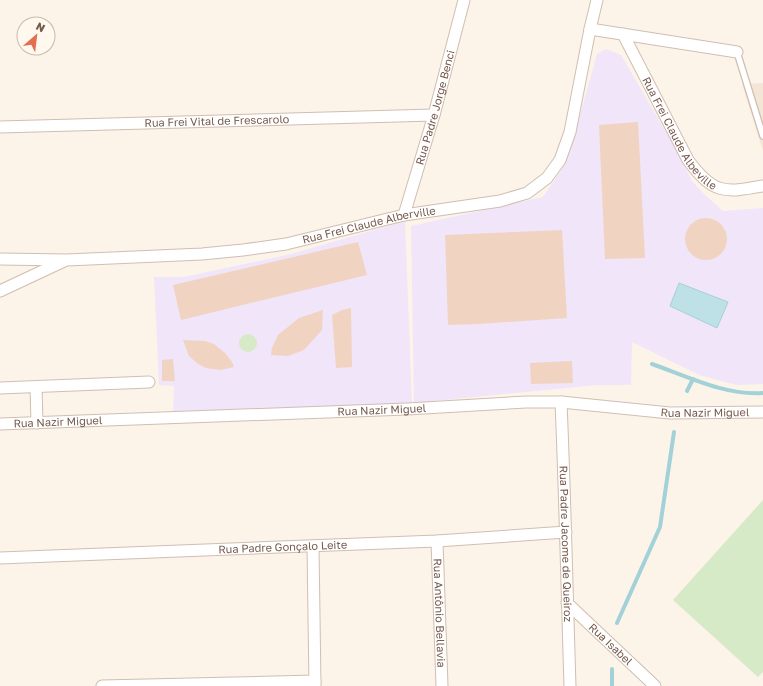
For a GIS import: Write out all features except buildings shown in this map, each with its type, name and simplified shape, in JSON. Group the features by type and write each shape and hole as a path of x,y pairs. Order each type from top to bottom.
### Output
{"street":[{"name":"Rua Padre Jorge Benci","path":"404,215 434,115 464,0"},
{"name":"Rua Frei Claude Alberville","path":"0,259 67,260 202,254 243,250 286,244 404,215 500,200 527,193 547,178 560,160 570,132 597,0"},
{"path":"590,29 737,52"},
{"name":"Rua Frei Claude Albeville","path":"623,34 688,160 699,176 710,185 722,190 736,191 763,186"},
{"name":"Rua Frei Vital de Frescarolo","path":"0,127 434,115"},
{"path":"0,291 67,260"},
{"path":"0,388 149,382"},
{"path":"36,387 37,424"},
{"name":"Rua Nazir Miguel","path":"0,424 37,424 399,409 526,402 561,402 670,413 763,412"},
{"name":"Rua Padre Jacome de Queiroz","path":"561,402 570,686"},
{"name":"Rua Padre Gonçalo Leite","path":"0,558 437,541 566,532"},
{"name":"Rua Antônio Bellavia","path":"437,541 442,686"},
{"path":"102,686 315,684 313,546"},
{"name":"Rua Isabel","path":"567,603 655,686"}],"lane":[{"path":"737,52 763,136"}],"shaded area":[{"path":"606,49 621,55 676,149 692,181 704,194 723,211 763,208 763,384 737,385 699,375 632,342 631,385 597,385 414,403 411,226 543,197 562,169 571,147 597,54"},
{"path":"763,83 763,151 742,84"},
{"path":"405,221 412,405 173,414 174,386 159,385 154,277 184,277 291,254"}],"green space":[{"path":"248,334 254,337 257,343 254,349 248,352 242,349 239,343 242,337"},
{"path":"763,500 763,672 758,677 673,600"}],"water":[{"path":"679,283 728,302 717,328 670,306"}],"waterway":[{"path":"652,364 721,388 749,393 763,393"},
{"path":"687,391 693,379"},
{"path":"617,623 660,527 674,432"},
{"path":"612,669 612,686"}]}
